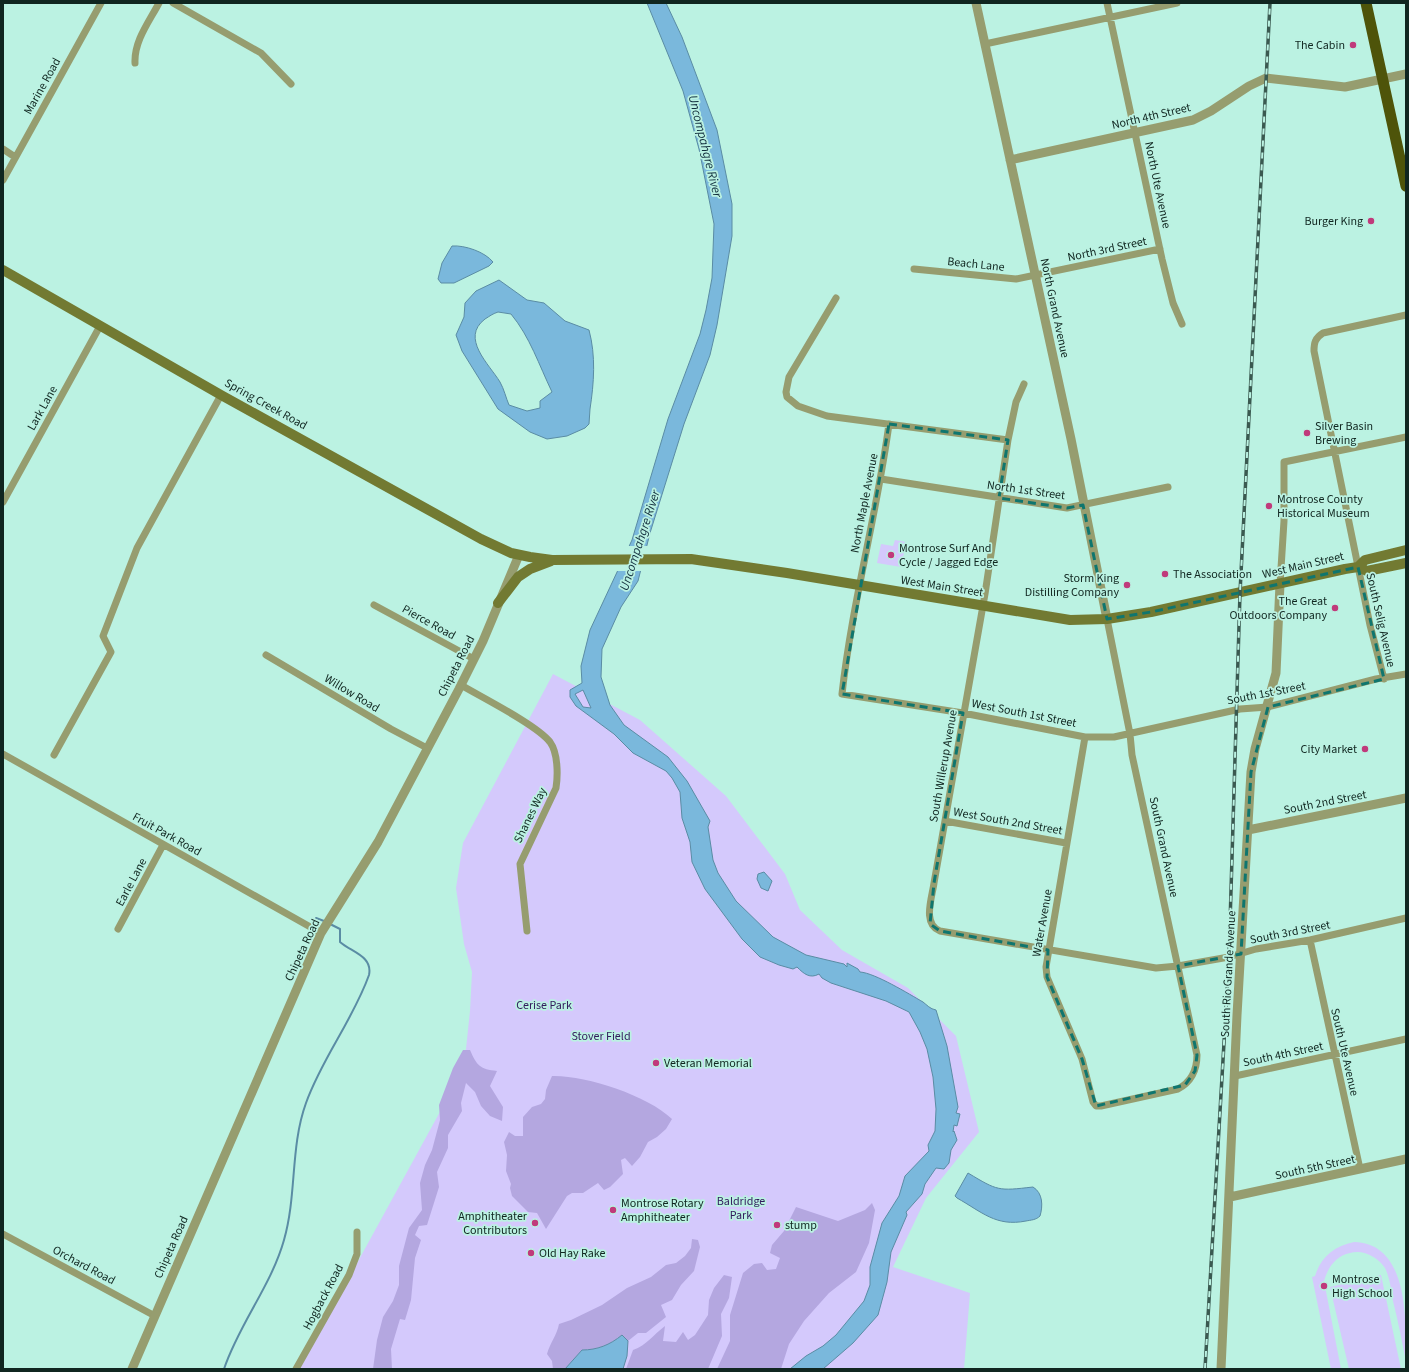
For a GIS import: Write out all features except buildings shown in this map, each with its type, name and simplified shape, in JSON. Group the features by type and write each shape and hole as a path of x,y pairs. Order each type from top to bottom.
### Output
{"highway":[{"path":"1366,3 1406,186"}],"main road":[{"name":"Spring Creek Road","path":"3,270 221,395 481,539 519,555"},
{"name":"West Main Street","path":"519,555 552,560 691,559 767,570 1070,620 1107,618 1151,612 1358,567 1365,560 1406,550"},
{"path":"498,603 518,577 530,569 552,560"},
{"name":"West Main Street","path":"1358,567 1367,571 1406,563"}],"street":[{"name":"Marine Road","path":"3,180 100,3"},
{"path":"135,63 134,54 137,43 159,3"},
{"path":"173,3 261,53 291,84"},
{"name":"North Grand Avenue","path":"976,3 1071,439 1083,505 1097,563 1107,618"},
{"name":"North Ute Avenue","path":"1107,3 1160,249 1173,303 1182,324"},
{"path":"985,44 1176,3"},
{"name":"North 4th Street","path":"1010,160 1200,117 1262,79 1275,78 1338,87 1383,80 1406,74"},
{"path":"3,150 16,156"},
{"name":"North 3rd Street","path":"1035,276 1160,249"},
{"name":"Beach Lane","path":"914,269 1016,279 1035,276"},
{"path":"836,298 789,377 786,385 787,397 798,406 827,416 1008,440"},
{"name":"South Selig Avenue","path":"1384,679 1370,625 1314,351 1315,340 1323,333 1406,315"},
{"name":"Lark Lane","path":"3,502 100,326"},
{"name":"South Willerup Avenue","path":"934,929 930,924 930,912 945,821 982,606 1008,440 1016,402 1024,384"},
{"path":"54,755 111,652 103,636 137,548 221,395"},
{"name":"North Maple Avenue","path":"842,694 860,586 881,479 889,424"},
{"path":"1280,584 1284,521 1284,462 1335,450 1406,437"},
{"name":"North 1st Street","path":"881,479 1067,508 1168,487"},
{"name":"Chipeta Road","path":"132,1369 320,934 378,842 461,685 474,659 519,555"},
{"name":"South Rio Grande Avenue","path":"1221,1369 1251,772 1255,749 1276,674 1280,584"},
{"name":"Pierce Road","path":"374,605 474,659"},
{"name":"South Grand Avenue","path":"1107,618 1130,734 1132,755 1197,1055 1197,1064 1191,1078"},
{"name":"Willow Road","path":"266,656 391,729 427,748"},
{"name":"South 1st Street","path":"1130,734 1240,709 1268,707 1406,674"},
{"name":"Shanes Way","path":"461,685 538,730 550,743 555,758 557,779 556,788 520,864 527,931"},
{"name":"West South 1st Street","path":"842,694 963,713 1085,737 1114,737 1130,734"},
{"name":"Water Avenue","path":"1085,737 1046,968 1047,977 1082,1059 1093,1102 1096,1106 1178,1089 1185,1085 1191,1078"},
{"name":"Fruit Park Road","path":"3,754 320,934"},
{"name":"South 2nd Street","path":"1248,830 1406,798"},
{"name":"West South 2nd Street","path":"945,821 1066,843"},
{"name":"Earle Lane","path":"118,929 163,844"},
{"name":"South 3rd Street","path":"934,929 1156,968 1178,966 1241,954 1406,918"},
{"name":"South Ute Avenue","path":"1310,940 1360,1169"},
{"name":"South 4th Street","path":"1235,1076 1406,1039"},
{"name":"South 5th Street","path":"1230,1197 1406,1159"},
{"name":"Hogback Road","path":"296,1369 349,1275 357,1254 357,1232"},
{"name":"Orchard Road","path":"3,1234 155,1316"}],"highlighted area":[{"path":"889,424 1008,440 999,498 1067,508 1083,505 1107,619 1151,612 1358,567 1384,679 1268,707 1251,772 1241,954 1178,966 1197,1055 1195,1071 1185,1085 1096,1106 1082,1059 1047,977 1048,950 940,931 930,924 934,883 963,713 842,694"}],"green space":[{"name":"Montrose Surf And Cycle / Jagged Edge","path":"895,540 906,542 901,567 877,563 881,544 893,546"},
{"name":"Baldridge Park","path":"553,674 640,720 726,796 785,874 800,910 842,950 908,988 956,1036 979,1132 926,1198 893,1267 970,1293 964,1369 299,1369 464,1068 470,1011 472,972 464,944 456,888 463,843"},
{"path":"1354,1242 1372,1246 1385,1255 1395,1270 1401,1287 1404,1306 1406,1326 1406,1362 1387,1272 1382,1264 1374,1257 1365,1253 1355,1252 1345,1254 1337,1259 1330,1267 1324,1281 1341,1369 1331,1369 1312,1277 1315,1276 1321,1263 1329,1253 1340,1246"},
{"path":"1381,1275 1401,1369 1349,1369 1330,1287"}],"shaded area":[{"path":"463,1050 470,1050 477,1063 483,1068 497,1071 490,1086 503,1107 502,1121 490,1116 481,1106 475,1092 466,1083 461,1103 462,1111 448,1135 448,1148 437,1172 439,1187 427,1225 419,1226 415,1235 421,1240 415,1258 411,1300 405,1320 400,1319 391,1349 392,1369 373,1369 377,1340 383,1317 393,1301 399,1285 399,1266 409,1228 422,1210 420,1183 425,1165 432,1150 440,1120 439,1105 453,1068"},
{"path":"552,1076 581,1079 615,1088 647,1102 661,1110 672,1119 666,1129 657,1137 648,1142 640,1157 632,1166 625,1158 621,1160 623,1174 610,1187 604,1190 598,1183 583,1193 572,1193 567,1196 546,1229 537,1213 528,1212 512,1196 510,1188 511,1184 506,1171 507,1155 504,1142 509,1132 515,1136 523,1136 523,1117 532,1107 541,1104 545,1099 546,1090"},
{"path":"872,1203 875,1210 869,1243 856,1272 829,1293 804,1321 789,1344 781,1369 717,1369 730,1341 730,1315 743,1273 754,1264 762,1263 767,1270 776,1269 780,1258 770,1253 772,1245 784,1231 796,1207 838,1221 865,1210"},
{"path":"692,1239 698,1240 700,1247 694,1271 681,1285 672,1300 661,1305 666,1317 646,1333 638,1333 628,1341 622,1335 613,1342 603,1346 582,1350 565,1369 553,1369 552,1361 547,1354 559,1324 602,1305 627,1288 651,1277 666,1265 676,1263 685,1256 691,1248"},
{"path":"724,1275 732,1277 729,1298 721,1314 722,1336 708,1369 626,1369 633,1350 646,1343 665,1326 663,1341 676,1342 683,1332 688,1340 695,1335 708,1315 709,1300 714,1288"}],"water":[{"name":"Uncompahgre River","path":"647,3 666,3 682,37 717,130 732,204 732,236 717,325 710,355 684,424 650,533 638,581 621,607 602,649 601,677 610,705 624,725 668,757 687,781 710,821 708,827 713,860 718,873 736,901 773,937 806,955 844,964 847,967 847,963 858,969 860,972 892,984 923,1002 930,1008 936,1010 947,1046 958,1107 956,1113 960,1114 957,1126 954,1125 953,1132 954,1131 957,1140 951,1150 949,1163 944,1169 936,1168 925,1184 922,1194 906,1212 907,1215 891,1252 887,1282 878,1315 853,1343 823,1369 790,1369 836,1335 864,1301 870,1285 870,1267 882,1223 899,1196 905,1176 929,1151 928,1145 935,1131 936,1109 933,1077 927,1049 909,1012 886,1001 831,983 822,978 819,974 810,976 805,974 797,967 793,969 760,957 742,939 705,889 692,862 690,842 682,818 680,792 672,778 666,771 633,753 614,734 576,706 570,697 570,690 582,683 581,666 590,630 632,540 668,419 700,334 712,278 714,224 699,149 683,91","holes":["583,690 591,708 583,707 575,694"]},
{"path":"452,246 463,247 480,252 493,262 489,266 454,283 441,283 438,279 442,263"},
{"path":"499,280 527,300 544,303 565,321 589,330 593,350 593,389 589,424 585,428 567,436 547,439 530,432 498,409 462,351 456,335 464,317 465,303 476,291","holes":["498,312 511,314 524,332 552,392 540,401 540,408 527,411 509,405 500,382 479,351 476,343 475,334 478,326 485,319"]},
{"path":"764,872 772,881 768,891 761,888 757,879 758,874"},
{"path":"968,1173 999,1188 1012,1189 1033,1187 1039,1193 1041,1200 1042,1208 1040,1216 1030,1220 1006,1222 982,1213 955,1196"},
{"path":"622,1335 628,1341 627,1356 623,1369 565,1369 582,1350 603,1346 613,1342"}],"pier":[{"path":"627,546 649,546 643,571 616,571"}],"waterway":[{"path":"316,918 324,921"},
{"path":"224,1369 230,1352 271,1273 284,1240 291,1206 295,1154 301,1120 306,1103 320,1070 355,1008 369,975 368,963 360,955 340,942 340,929 330,924"}],"railway":[{"path":"1205,1369 1229,957 1240,593 1270,3"}],"place":[{"name":"The Cabin","path":"1353,45"},
{"name":"Burger King","path":"1371,221"},
{"name":"Silver Basin Brewing","path":"1307,433"},
{"name":"Montrose County Historical Museum","path":"1269,506"},
{"name":"Montrose Surf And Cycle / Jagged Edge","path":"891,555"},
{"name":"The Association","path":"1165,574"},
{"name":"Storm King Distilling Company","path":"1127,585"},
{"name":"The Great Outdoors Company","path":"1335,608"},
{"name":"City Market","path":"1365,749"},
{"name":"Veteran Memorial","path":"656,1063"},
{"name":"Montrose Rotary Amphitheater","path":"613,1210"},
{"name":"Amphitheater Contributors","path":"535,1223"},
{"name":"stump","path":"777,1225"},
{"name":"Old Hay Rake","path":"531,1253"},
{"name":"Montrose High School","path":"1324,1286"}],"park label":[{"name":"Cerise Park","path":"544,1005"},
{"name":"Stover Field","path":"601,1036"}]}
